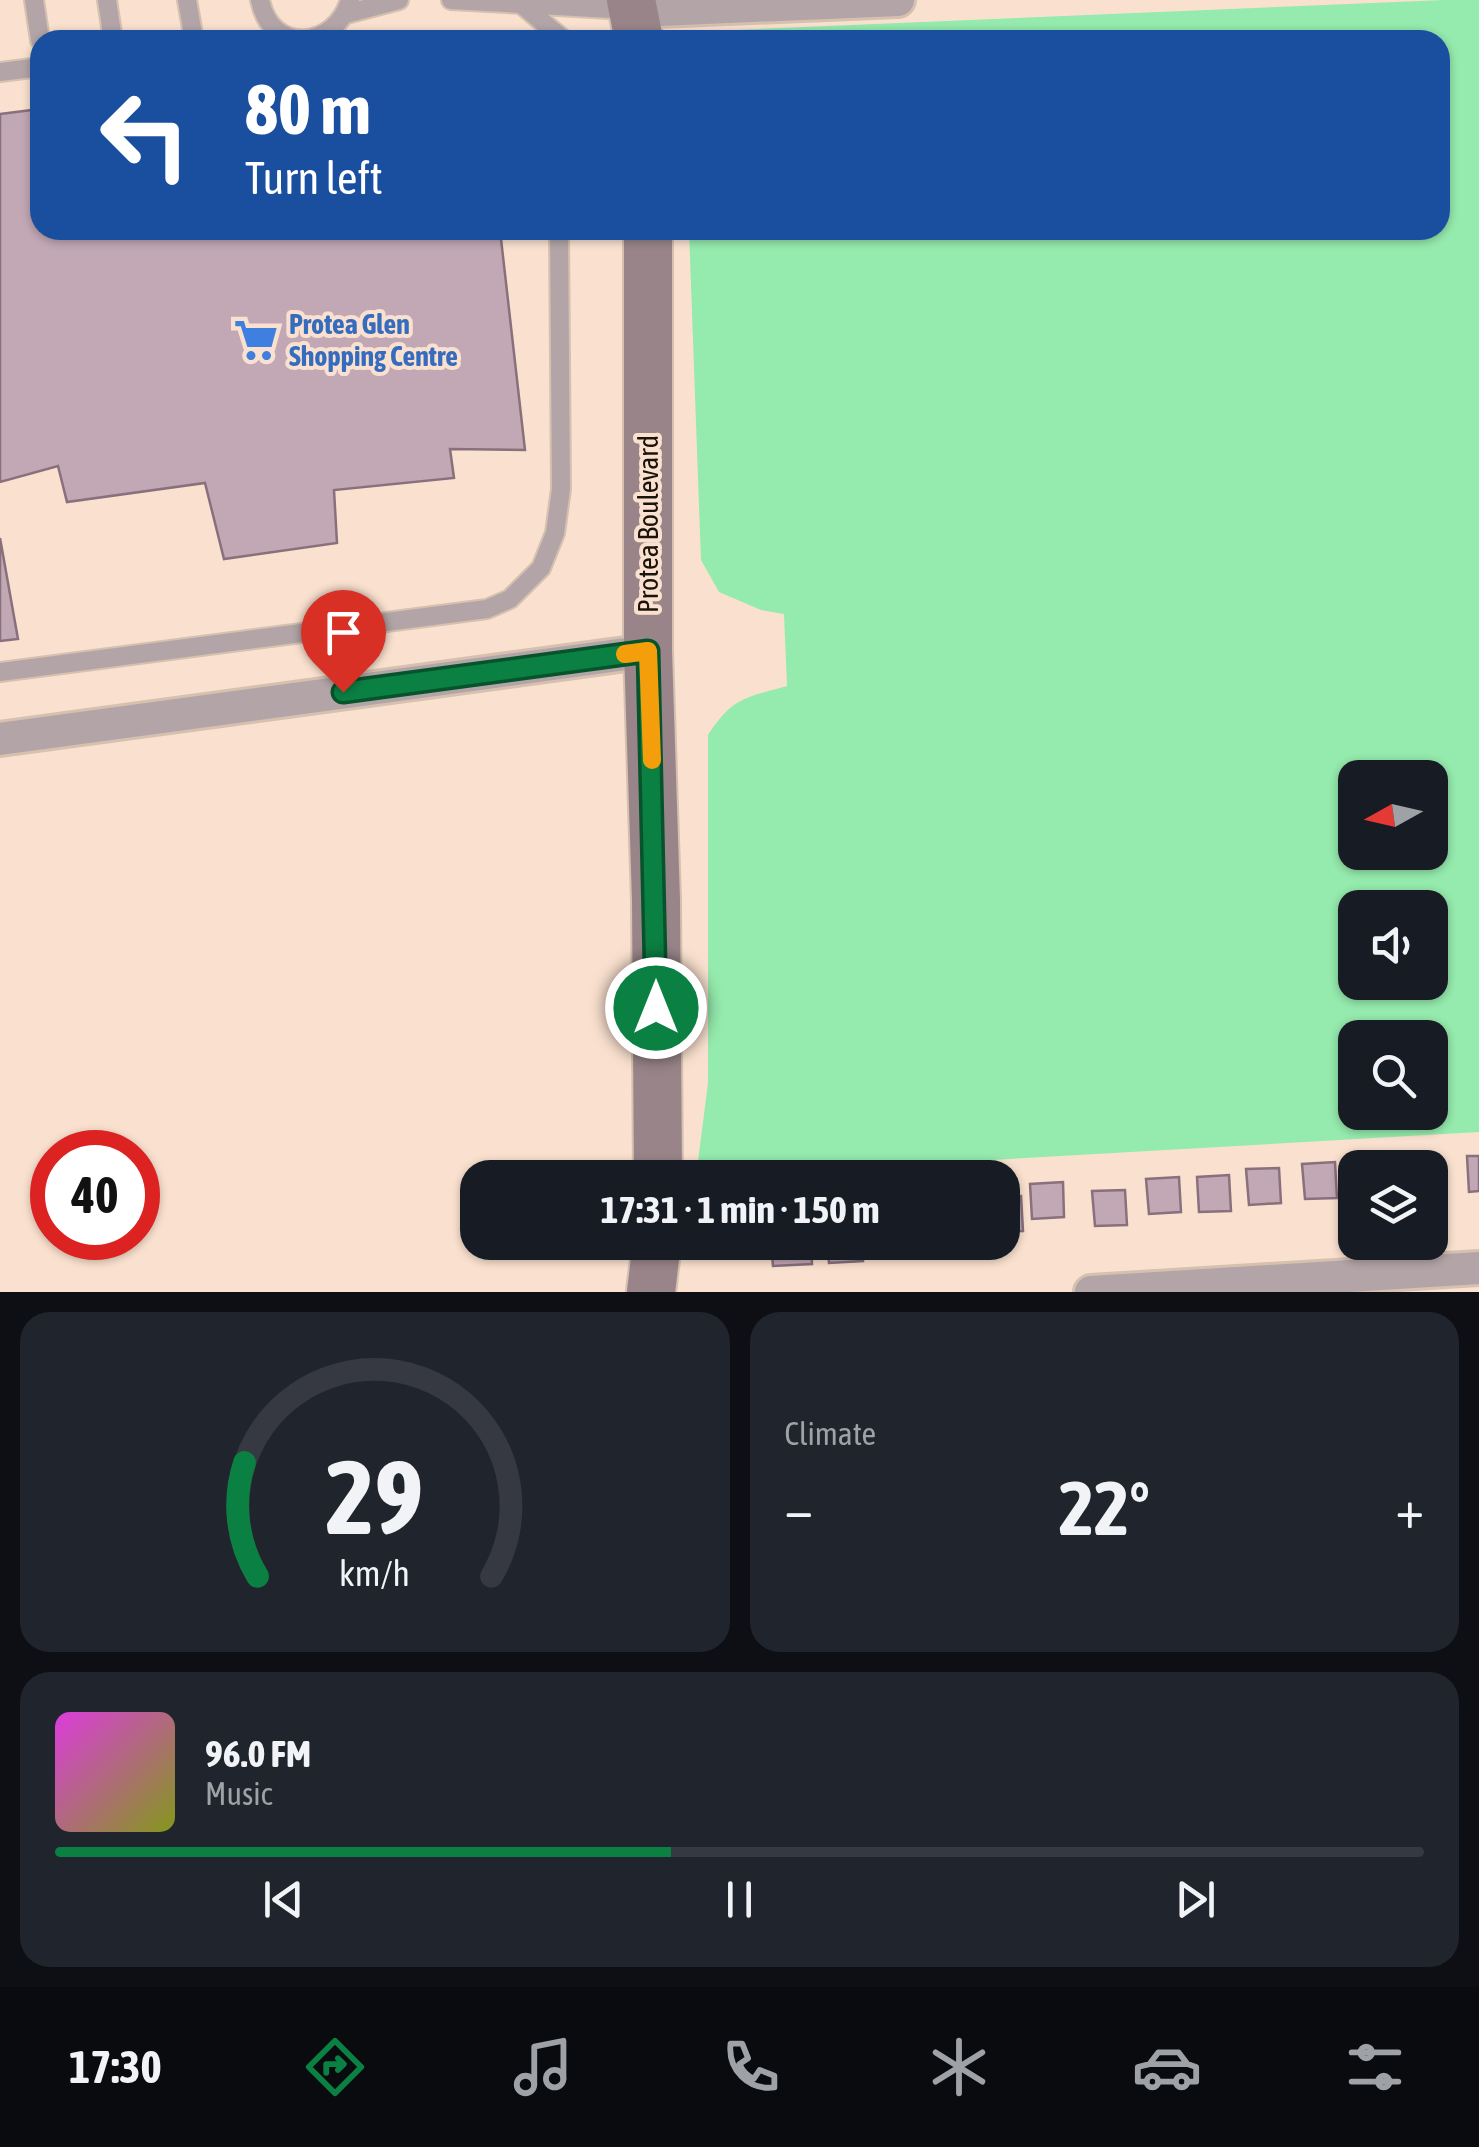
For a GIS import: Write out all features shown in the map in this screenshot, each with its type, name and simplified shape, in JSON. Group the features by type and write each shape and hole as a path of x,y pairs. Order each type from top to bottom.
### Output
{"street":[{"path":"634,17 815,2 898,0"},
{"name":"Protea Boulevard","path":"648,240 648,651 656,900 658,1160"},
{"path":"0,739 648,651"},
{"path":"651,1292 655,1260"},
{"path":"1091,1292 1365,1283 1479,1268"}],"lane":[{"path":"34,0 38,30"},
{"path":"107,0 112,30"},
{"path":"187,0 192,30"},
{"path":"260,0 277,30"},
{"path":"346,20 399,0"},
{"path":"452,0 520,3 634,17"},
{"path":"520,3 552,30"},
{"path":"0,72 30,68"},
{"path":"0,672 487,609 510,599 541,568 555,532 562,489 559,240"}],"green space":[{"path":"1479,0 1479,1132 992,1160 698,1160 708,1083 708,735 725,713 741,701 787,686 784,614 761,610 719,592 701,560 689,240 1450,240 1450,30 733,30"}],"building":[{"name":"Protea Glen Shopping Centre","path":"30,110 30,240 501,240 525,450 450,449 454,478 334,490 337,543 224,559 205,483 67,502 58,466 0,482 0,114"},
{"path":"0,538 18,639 0,641"},
{"path":"1467,1156 1479,1156 1479,1191 1469,1192"},
{"path":"1335,1162 1337,1198 1305,1199 1302,1164"},
{"path":"1279,1168 1281,1203 1249,1205 1246,1169"},
{"path":"1229,1175 1231,1211 1199,1212 1197,1177"},
{"path":"1179,1177 1181,1212 1149,1214 1146,1179"},
{"path":"1063,1182 1064,1217 1032,1219 1030,1184"},
{"path":"1125,1190 1127,1225 1095,1226 1092,1191"},
{"path":"1020,1196 1023,1231 1020,1231"},
{"path":"772,1260 812,1260 812,1264 773,1266"},
{"path":"829,1260 863,1260 863,1261"}],"slow traffic":[{"path":"625,654 648,651 652,760"}],"place":[{"name":"Protea Glen Shopping Centre","path":"256,340"}],"route":[{"path":"343,692 648,651 656,1008"}]}
